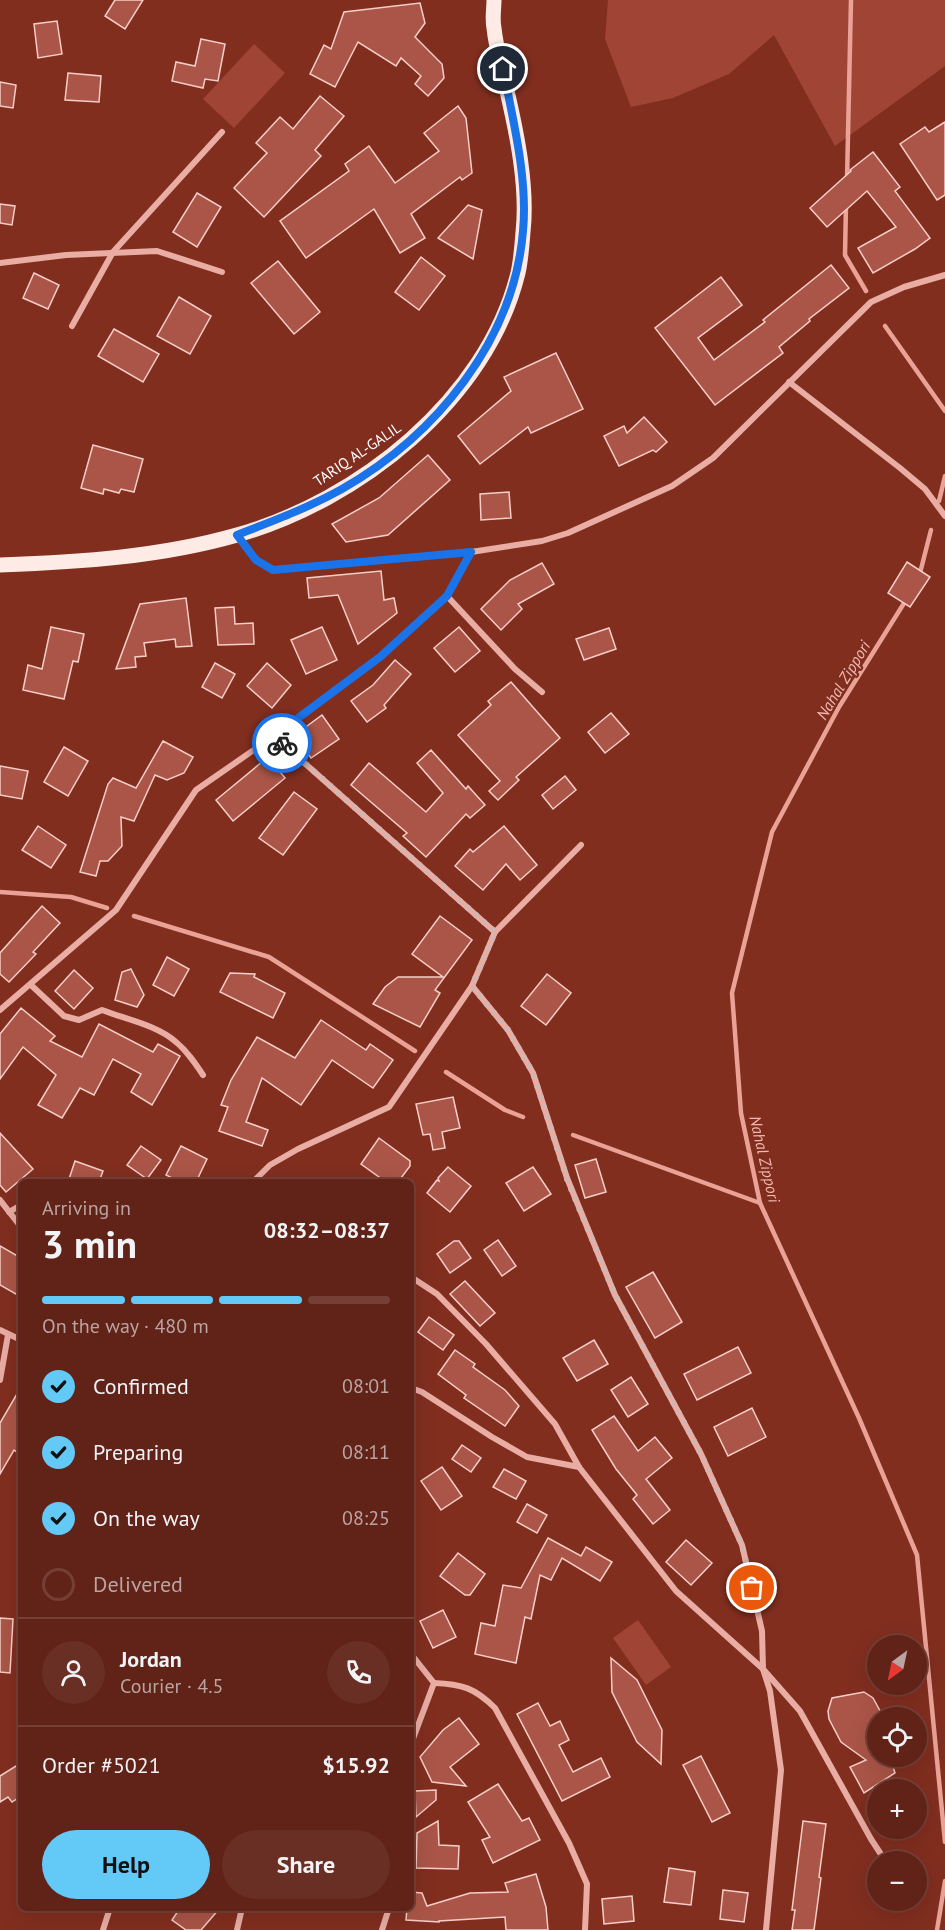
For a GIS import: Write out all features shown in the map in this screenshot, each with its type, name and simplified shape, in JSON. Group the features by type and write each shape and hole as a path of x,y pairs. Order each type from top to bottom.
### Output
{"main road":[{"name":"TARIQ AL-GALIL","path":"0,566 79,562 159,552 237,535 300,510 343,489 413,439 442,410 471,371 507,307 518,272 524,229 523,186 512,113 493,26 494,0"}],"street":[{"path":"72,326 113,252 222,132"},
{"path":"0,263 66,255 157,251 222,272"},
{"path":"237,535 256,560 273,570 471,552 543,541 568,533 672,486 713,458 871,302 904,287 945,276"},
{"path":"789,382 925,489 945,516"},
{"path":"0,1010 116,910 196,790 274,736 380,657 447,596 471,552"},
{"path":"447,596 514,669 542,692"},
{"path":"274,736 495,932"},
{"path":"256,1179 270,1165 288,1155 389,1107 472,986 495,932 581,845"},
{"path":"31,985 64,1016 79,1020 102,1010 153,1029 175,1041 203,1075"},
{"path":"472,986 508,1030 533,1073 567,1179 615,1295 701,1454 742,1545 762,1630 763,1669 770,1690 781,1770 766,1930"},
{"path":"0,1200 18,1223"},
{"path":"9,1212 18,1207"},
{"path":"414,1279 437,1294 555,1424 579,1467 676,1591 763,1669 800,1711 879,1851"},
{"path":"0,1330 18,1339"},
{"path":"0,1380 8,1335"},
{"path":"414,1389 527,1457 579,1467"},
{"path":"414,1658 434,1683 467,1687 481,1694 495,1708 569,1843 587,1884 585,1930"},
{"path":"414,1736 434,1683"},
{"path":"103,1930 109,1911"},
{"path":"237,1930 241,1911"},
{"path":"382,1930 388,1911"}],"shaded area":[{"path":"608,0 945,0 945,66 835,146 774,35 729,74 673,98 631,107 605,39"},
{"path":"254,44 285,73 234,128 203,99"},
{"path":"638,1620 671,1667 646,1685 613,1638"}],"building":[{"path":"115,0 143,0 125,29 105,16"},
{"path":"420,3 425,23 415,37 442,64 444,78 428,96 415,84 421,76 401,58 396,66 358,42 335,87 310,74 324,45 331,49 344,12"},
{"path":"57,21 62,54 38,58 34,24"},
{"path":"201,39 225,44 218,81 205,79 203,88 172,81 176,62 195,66"},
{"path":"68,73 101,76 99,102 65,100"},
{"path":"0,82 16,85 13,108 0,106"},
{"path":"320,96 344,116 315,150 321,156 264,217 234,188 267,153 256,143 280,117 293,129"},
{"path":"458,106 466,118 472,173 462,180 460,177 411,214 425,238 400,253 374,209 306,258 280,221 349,171 345,164 369,146 395,183 439,151 424,133"},
{"path":"945,122 945,195 937,200 900,144 925,127 929,132"},
{"path":"873,152 900,187 895,191 930,238 873,273 858,248 896,227 867,191 827,227 810,208 850,170"},
{"path":"197,193 221,207 197,247 173,232"},
{"path":"0,204 15,206 12,225 0,223"},
{"path":"468,205 482,210 473,259 438,238"},
{"path":"421,257 445,276 419,310 395,292"},
{"path":"278,261 320,312 294,334 251,283"},
{"path":"831,265 849,288 809,319 810,321 779,347 783,353 715,405 655,328 721,277 742,305 698,338 714,360 765,322 763,320"},
{"path":"34,273 59,285 48,309 23,298"},
{"path":"179,297 211,316 190,354 157,336"},
{"path":"114,329 159,354 143,382 98,356"},
{"path":"556,353 583,409 531,433 528,427 480,464 458,436 511,391 504,377"},
{"path":"644,417 667,442 656,452 653,450 619,466 604,436 624,426 627,433"},
{"path":"93,445 143,459 134,492 121,489 119,493 104,489 103,494 81,488"},
{"path":"428,455 450,480 388,535 346,542 332,524 379,498"},
{"path":"509,492 511,518 481,520 480,494"},
{"path":"907,562 930,577 910,607 888,593"},
{"path":"542,563 554,584 518,604 522,609 501,630 481,609 510,580"},
{"path":"381,571 384,600 394,598 397,613 358,644 338,595 309,598 307,578"},
{"path":"186,598 192,646 176,647 175,639 144,643 146,656 135,657 136,667 116,669 140,604"},
{"path":"234,607 235,624 253,623 254,644 218,645 215,608"},
{"path":"51,627 84,634 78,662 73,661 64,699 23,690 28,665 42,669"},
{"path":"322,627 337,660 306,674 291,640"},
{"path":"459,627 480,651 455,672 434,648"},
{"path":"609,628 616,649 584,660 576,639"},
{"path":"395,660 411,674 384,705 386,708 367,722 351,701 373,685"},
{"path":"215,663 235,674 222,698 202,687"},
{"path":"267,663 291,685 272,708 247,686"},
{"path":"511,682 560,738 516,777 519,780 498,800 489,791 500,781 458,735 491,705 488,701"},
{"path":"611,713 629,734 605,753 588,732"},
{"path":"322,715 339,739 311,758 295,735"},
{"path":"163,741 193,757 184,773 167,780 155,775 134,821 121,817 122,846 108,861 100,861 96,876 80,872 108,784 113,778 136,788"},
{"path":"64,747 88,761 68,796 44,782"},
{"path":"431,750 466,789 468,786 485,805 470,818 466,814 426,857 403,836 407,833 351,785 369,763 426,812 443,793 417,763"},
{"path":"268,757 285,778 233,821 216,800"},
{"path":"0,766 28,771 22,799 0,795"},
{"path":"565,776 576,790 553,809 542,795"},
{"path":"294,792 317,809 283,855 259,838"},
{"path":"38,826 66,845 51,868 22,850"},
{"path":"504,826 537,865 520,880 506,864 483,890 455,866 470,849 473,852"},
{"path":"42,906 60,923 33,952 36,954 9,982 0,974 0,953"},
{"path":"440,916 472,940 435,990 440,993 420,1027 373,1004 385,987 398,977 443,977 412,954"},
{"path":"167,957 189,969 174,996 153,985"},
{"path":"131,969 144,995 137,1007 115,1000 122,972"},
{"path":"74,970 93,988 74,1009 55,991"},
{"path":"230,973 255,974 254,977 285,993 273,1018 220,992"},
{"path":"547,974 571,993 546,1025 521,1006"},
{"path":"21,1008 55,1036 50,1041 82,1057 99,1024 153,1052 158,1044 180,1056 152,1105 131,1092 141,1074 113,1059 94,1095 80,1088 62,1118 38,1105 56,1075 23,1047 0,1079 0,1034"},
{"path":"321,1020 366,1050 370,1044 393,1060 373,1088 332,1060 301,1105 262,1078 246,1122 268,1130 262,1146 219,1131 228,1107 221,1105 231,1080 257,1037 295,1058"},
{"path":"453,1097 460,1128 442,1132 445,1148 433,1150 430,1134 423,1135 416,1104"},
{"path":"0,1133 33,1169 21,1179 18,1179 18,1182 6,1192 0,1185"},
{"path":"379,1138 410,1161 410,1166 400,1179 382,1179 361,1164"},
{"path":"141,1146 161,1160 147,1179 127,1165"},
{"path":"181,1146 207,1159 197,1179 174,1179 166,1175"},
{"path":"596,1159 606,1192 585,1198 575,1165"},
{"path":"75,1161 103,1171 100,1179 69,1179"},
{"path":"448,1167 471,1186 450,1212 427,1193"},
{"path":"533,1167 551,1194 524,1211 506,1183"},
{"path":"498,1240 516,1266 502,1276 484,1250"},
{"path":"454,1241 459,1241 471,1258 450,1273 437,1254"},
{"path":"0,1246 18,1256 18,1295 0,1285"},
{"path":"653,1272 682,1322 655,1338 626,1287"},
{"path":"465,1281 495,1313 480,1326 450,1294"},
{"path":"429,1317 454,1335 443,1350 418,1332"},
{"path":"594,1340 608,1364 577,1381 563,1358"},
{"path":"738,1347 751,1373 697,1400 684,1374"},
{"path":"455,1350 475,1364 473,1367 505,1390 519,1406 505,1426 464,1398 466,1395 438,1374"},
{"path":"631,1377 648,1404 628,1417 611,1390"},
{"path":"18,1392 18,1453 14,1450 0,1474 0,1423"},
{"path":"752,1408 766,1437 728,1456 714,1427"},
{"path":"614,1416 638,1451 655,1437 672,1458 646,1479 670,1510 653,1524 633,1499 637,1495 616,1469 592,1430"},
{"path":"462,1445 481,1458 471,1472 452,1459"},
{"path":"442,1467 462,1496 441,1510 421,1481"},
{"path":"504,1469 526,1481 516,1499 493,1487"},
{"path":"527,1504 547,1515 537,1533 517,1522"},
{"path":"548,1538 581,1556 586,1547 612,1562 600,1581 562,1558 551,1580 540,1575 531,1619 525,1617 516,1663 475,1654 481,1623 495,1626 503,1585 521,1588"},
{"path":"686,1540 712,1563 691,1585 666,1562"},
{"path":"458,1553 485,1574 470,1595 465,1595 440,1576"},
{"path":"443,1610 456,1637 433,1648 420,1621"},
{"path":"0,1618 13,1619 10,1673 0,1672"},
{"path":"611,1658 637,1680 662,1730 661,1764 637,1742 612,1692"},
{"path":"864,1692 873,1698 878,1707 867,1707 867,1767 893,1767 895,1773 886,1779 867,1779 867,1791 864,1793 850,1767 866,1760 841,1742 829,1719 828,1711 832,1698"},
{"path":"538,1703 550,1726 560,1721 569,1740 559,1745 573,1772 601,1758 610,1777 562,1801 517,1714"},
{"path":"459,1718 479,1744 450,1767 466,1786 432,1782 420,1757 443,1730"},
{"path":"701,1756 730,1813 712,1822 683,1765"},
{"path":"16,1766 18,1769 18,1798 12,1802 8,1797 0,1802 0,1776"},
{"path":"498,1784 522,1821 529,1818 540,1840 493,1863 482,1840 490,1837 468,1802"},
{"path":"436,1790 436,1800 416,1817 415,1791"},
{"path":"438,1821 439,1845 459,1846 458,1869 416,1868 417,1833"},
{"path":"803,1821 826,1824 819,1877 821,1878 814,1930 792,1930 795,1910 792,1910"},
{"path":"669,1868 695,1872 691,1905 664,1902"},
{"path":"536,1874 546,1907 548,1930 506,1930 505,1917 439,1922 406,1920 407,1911 414,1911 414,1892 422,1893 427,1906 470,1893 508,1892 505,1883"},
{"path":"723,1890 748,1893 744,1922 720,1919"},
{"path":"632,1896 634,1921 604,1924 602,1899"},
{"path":"178,1911 217,1911 201,1930 186,1930 172,1920"}],"waterway":[{"path":"847,180 851,0"},
{"path":"846,204 845,255 866,291"},
{"path":"885,326 945,411"},
{"path":"939,501 945,476"},
{"name":"Nahal Zippori","path":"919,577 931,530"},
{"name":"Nahal Zippori","path":"906,600 839,707 772,832 732,993 741,1113 760,1203 859,1418 917,1555 945,1842"},
{"path":"0,892 71,897 107,908"},
{"path":"134,916 269,957 415,1051"},
{"path":"446,1072 505,1110 523,1117"},
{"path":"573,1135 760,1203"},
{"name":"Nahal Zippori","path":"937,1930 945,1881"}],"way so far":[{"path":"282,743 495,932 472,986 508,1030 533,1073 567,1179 615,1295 701,1454 742,1545 752,1588"}],"route":[{"path":"282,743 274,736 380,657 447,596 471,552 295,570 273,570 256,560 237,535 300,510 343,489 413,439 442,410 491,339 507,307 518,272 524,229 523,186 503,69"}]}
